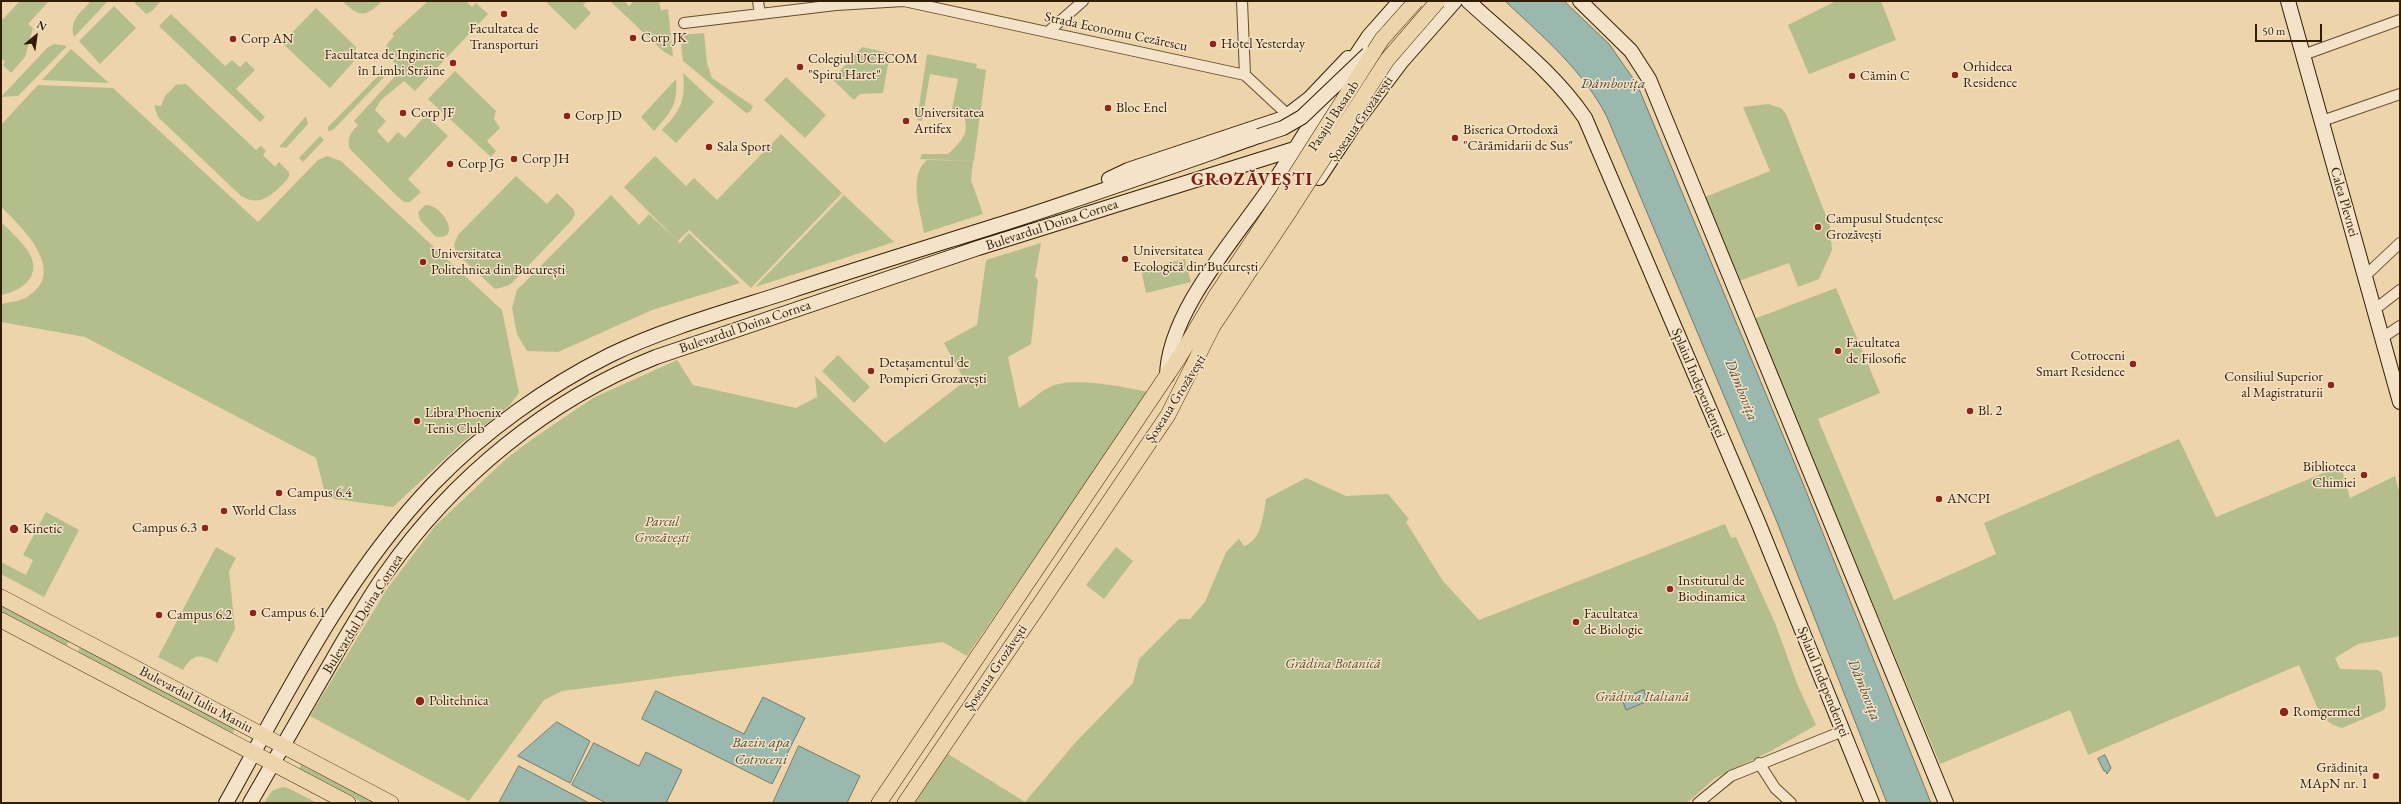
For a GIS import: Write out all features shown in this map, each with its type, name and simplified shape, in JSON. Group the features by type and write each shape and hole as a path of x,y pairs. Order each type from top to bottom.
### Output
{"main road":[{"name":"Șoseaua Grozăvești","path":"879,803 1167,376 1167,364 1173,341 1186,311 1296,147 1376,38 1400,1"},
{"name":"Pasajul Basarab","path":"1168,415 1186,360 1215,297 1376,38 1416,1"},
{"name":"Pasajul Basarab","path":"1167,376 1186,360 1227,303 1387,60 1438,1"},
{"name":"Șoseaua Grozăvești","path":"905,803 1168,415 1222,326 1356,122 1402,61 1455,1"},
{"name":"Splaiul Independenței","path":"1468,1 1533,58 1561,86 1585,118 1754,515 1872,803"},
{"path":"1580,1 1631,52 1649,79 1946,803"},
{"name":"Calea Plevnei","path":"2288,1 2400,402"},
{"name":"Bulevardul Doina Cornea","path":"1068,201 1128,170 1288,115 1310,98 1376,38"},
{"name":"Bulevardul Doina Cornea","path":"226,803 338,606 368,562 403,518 434,483 463,456 531,402 611,355 721,313 1068,201 1293,123 1318,104 1376,38"},
{"name":"Bulevardul Doina Cornea","path":"250,803 386,573 422,526 449,495 502,447 576,396 620,370 656,357 978,248 1344,132 1356,122"},
{"path":"1256,159 1269,165 1272,169 1274,174 1272,184"},
{"name":"Bulevardul Iuliu Maniu","path":"1,597 391,803"},
{"name":"Bulevardul Iuliu Maniu","path":"1,620 348,803"}],"street":[{"path":"758,1 760,14"},
{"name":"Strada Economu Cezărescu","path":"684,23 873,1 903,1 1245,75"},
{"path":"1049,32 1083,1"},
{"path":"1242,1 1245,75 1288,115"},
{"path":"2303,55 2400,20"},
{"path":"2322,121 2400,94"},
{"path":"2365,276 2400,243"},
{"path":"2374,310 2400,290"},
{"path":"2382,338 2400,326"},
{"path":"1698,803 1725,780 1759,763 1843,731"},
{"path":"1759,763 1775,788 1791,803"}],"green space":[{"path":"20,1 49,1 28,24 33,28 25,57 11,73 3,65 5,62 1,58 1,21"},
{"path":"91,1 108,1 74,37 73,26 75,21"},
{"path":"133,1 161,1 152,11 146,14"},
{"path":"342,1 382,1 367,13 358,13"},
{"path":"428,1 466,1 472,7 476,3 488,14 415,91 404,81 381,100 375,110 386,121 377,131 388,143 398,132 405,138 426,115 448,136 408,179 421,192 410,202 404,202 350,149 349,139 351,133 358,125 354,121 397,74 396,65 386,51 387,44 394,36 392,34"},
{"path":"545,1 587,1 583,5 591,13 575,30"},
{"path":"610,1 624,1 629,6 634,1 659,1 661,10 668,9 673,57 663,51"},
{"path":"1836,1 1881,1 1896,40 1809,74 1788,25"},
{"path":"114,6 136,28 100,64 79,41"},
{"path":"316,8 356,47 355,60 330,88 282,43"},
{"path":"171,14 225,66 232,60 240,67 246,61 255,70 236,89 265,117 260,122 159,26"},
{"path":"704,33 707,63 712,78 753,106 750,112 746,113 683,61 680,35"},
{"path":"54,44 67,46 18,96 1,97 47,48"},
{"path":"862,47 890,53 883,93 860,94 854,100 832,79"},
{"path":"71,49 109,83 42,80"},
{"path":"927,54 977,64 976,68 986,70 974,161 920,159 922,154 948,154 962,139 966,129 966,123 960,110 952,109 958,79 930,74 922,121 917,120"},
{"path":"383,71 385,73 384,77 333,130 328,131 328,127"},
{"path":"455,71 496,111 494,119 500,128 487,141 496,151 491,157 428,99"},
{"path":"683,73 714,102 676,143 662,130 674,117 681,104 684,91"},
{"path":"786,77 826,115 805,138 764,100"},
{"path":"676,79 676,95 672,108 665,119 654,131 641,117"},
{"path":"186,84 256,150 261,146 266,151 263,155 275,167 279,162 289,172 287,179 272,194 258,200 247,199 241,196 158,117 154,105 161,106 165,96 176,85"},
{"path":"38,85 113,88 258,222 318,160 327,156 341,161 502,310 519,393 509,406 463,442 393,507 335,499 325,493 316,458 85,337 1,322 1,304 20,300 30,295 40,285 44,273 42,261 37,249 19,225 1,207 1,125"},
{"path":"1768,104 1781,108 1786,114 1830,226 1832,250 1819,279 1798,287 1789,263 1739,281 1705,197 1770,171 1743,107"},
{"path":"306,116 308,124 286,148 279,147"},
{"path":"781,134 842,193 751,288 689,230 678,241 624,187 655,156 686,186 694,178 717,200"},
{"path":"320,136 324,140 303,162 299,158"},
{"path":"927,160 973,161 971,180 983,214 924,233 918,205 916,185 921,167"},
{"path":"516,176 547,204 557,193 574,210 575,214 572,220 512,283 495,289 456,253 454,245 458,235"},
{"path":"611,195 639,225 649,214 680,243 689,233 740,283 652,310 558,352 527,351 517,334 512,308 517,290"},
{"path":"844,195 894,242 755,287"},
{"path":"425,205 432,206 439,210 444,216 448,223 448,234 443,237 435,236 420,220 418,212"},
{"path":"1,222 25,247 31,256 33,272 25,284 10,293 1,295"},
{"name":"Parcul Grozăvești","path":"1041,243 1035,276 1038,280 1031,344 1008,357 1019,408 1050,387 1071,382 1084,382 1148,392 967,656 943,642 562,691 544,700 469,801 310,716 387,589 435,526 506,459 531,440 593,398 677,360 693,385 796,408 817,397 815,376 885,443 965,381 944,343 977,325 986,260"},
{"path":"1185,259 1191,282 1146,293 1141,269"},
{"path":"1836,288 1880,393 1818,419 1894,600 1996,554 1984,523 2179,439 2216,517 2341,466 2350,498 2395,476 2400,495 2400,636 2358,644 2335,658 2340,669 2378,670 2382,673 2386,705 2384,710 2342,728 2333,725 2321,716 2299,665 2088,755 2070,710 1940,764 1754,319"},
{"path":"838,355 870,387 854,403 822,371"},
{"name":"Grădina Botanică","path":"1306,478 1346,496 1388,494 1409,519 1406,522 1443,581 1479,620 1725,524 1731,538 1736,537 1775,623 1798,686 1816,725 1771,751 1715,778 1687,803 915,803 948,754 1025,802 1075,743 1133,683 1139,659 1179,619 1190,619 1205,602 1226,552 1239,539 1244,546 1250,543 1258,533 1261,526 1266,499"},
{"path":"46,512 79,530 44,597 1,574 1,562 26,575 33,560 23,555"},
{"path":"216,547 236,558 229,571 235,629 217,663 206,658 198,657 190,660 183,670 158,657"},
{"path":"1116,547 1133,561 1104,599 1086,585"},
{"path":"1,602 69,641 67,645 63,647 1,614"},
{"path":"80,647 236,726 231,736 79,656 78,652"},
{"path":"301,765 374,803 363,803 299,769"},
{"path":"282,787 288,788 317,803 264,803 272,791"}],"water":[{"name":"Dâmbovița","path":"1505,1 1564,1 1609,44 1637,84 1802,481 1931,803 1887,803 1777,522 1607,117 1586,84 1574,69 1548,41"},
{"path":"1644,690 1648,701 1626,710 1622,699"},
{"name":"Bazin apa Cotroceni","path":"656,691 744,734 763,697 805,718 772,784 642,719"},
{"path":"557,722 590,741 570,783 518,756"},
{"path":"594,743 639,766 646,752 682,770 666,803 606,803 572,785"},
{"name":"Bazin apa Cotroceni","path":"799,746 860,776 847,803 773,803"},
{"path":"2105,755 2111,768 2107,774 2098,759"},
{"path":"519,766 589,803 499,803"}],"place":[{"name":"Facultatea de Transporturi","path":"504,14"},
{"name":"Corp JK","path":"633,38"},
{"name":"Corp AN","path":"233,39"},
{"name":"Hotel Yesterday","path":"1213,44"},
{"name":"Facultatea de Inginerie în Limbi Străine","path":"453,63"},
{"name":"Colegiul UCECOM \"Spiru Haret\"","path":"800,67"},
{"name":"Orhideea Residence","path":"1955,75"},
{"name":"Cămin C","path":"1852,76"},
{"name":"Bloc Enel","path":"1108,108"},
{"name":"Corp JF","path":"403,113"},
{"name":"Corp JD","path":"567,116"},
{"name":"Universitatea Artifex","path":"906,121"},
{"name":"Biserica Ortodoxă \"Cărămidarii de Sus\"","path":"1455,138"},
{"name":"Sala Sport","path":"709,147"},
{"name":"Corp JH","path":"514,159"},
{"name":"Corp JG","path":"450,164"},
{"name":"Campusul Studențesc Grozăvești","path":"1818,227"},
{"name":"Universitatea Ecologică din București","path":"1125,259"},
{"name":"Universitatea Politehnica din București","path":"423,262"},
{"name":"Facultatea de Filosofie","path":"1838,351"},
{"name":"Cotroceni Smart Residence","path":"2133,364"},
{"name":"Detașamentul de Pompieri Grozavești","path":"871,371"},
{"name":"Consiliul Superior al Magistraturii","path":"2331,385"},
{"name":"Bl. 2","path":"1970,411"},
{"name":"Libra Phoenix Tenis Club","path":"417,421"},
{"name":"Biblioteca Chimiei","path":"2364,475"},
{"name":"Campus 6.4","path":"279,493"},
{"name":"ANCPI","path":"1939,499"},
{"name":"World Class","path":"224,511"},
{"name":"Campus 6.3","path":"205,528"},
{"name":"Kinetic","path":"14,529"},
{"name":"Institutul de Biodinamica","path":"1670,589"},
{"name":"Campus 6.1","path":"253,613"},
{"name":"Campus 6.2","path":"159,615"},
{"name":"Facultatea de Biologie","path":"1576,622"},
{"name":"Politehnica","path":"420,701"},
{"name":"Romgermed","path":"2284,712"},
{"name":"Grădinița MApN nr. 1","path":"2376,776"}],"district":[{"name":"GROZĂVEŞTI","path":"1252,180"}],"park label":[{"name":"Grădina Italiană","path":"1642,697"}]}
